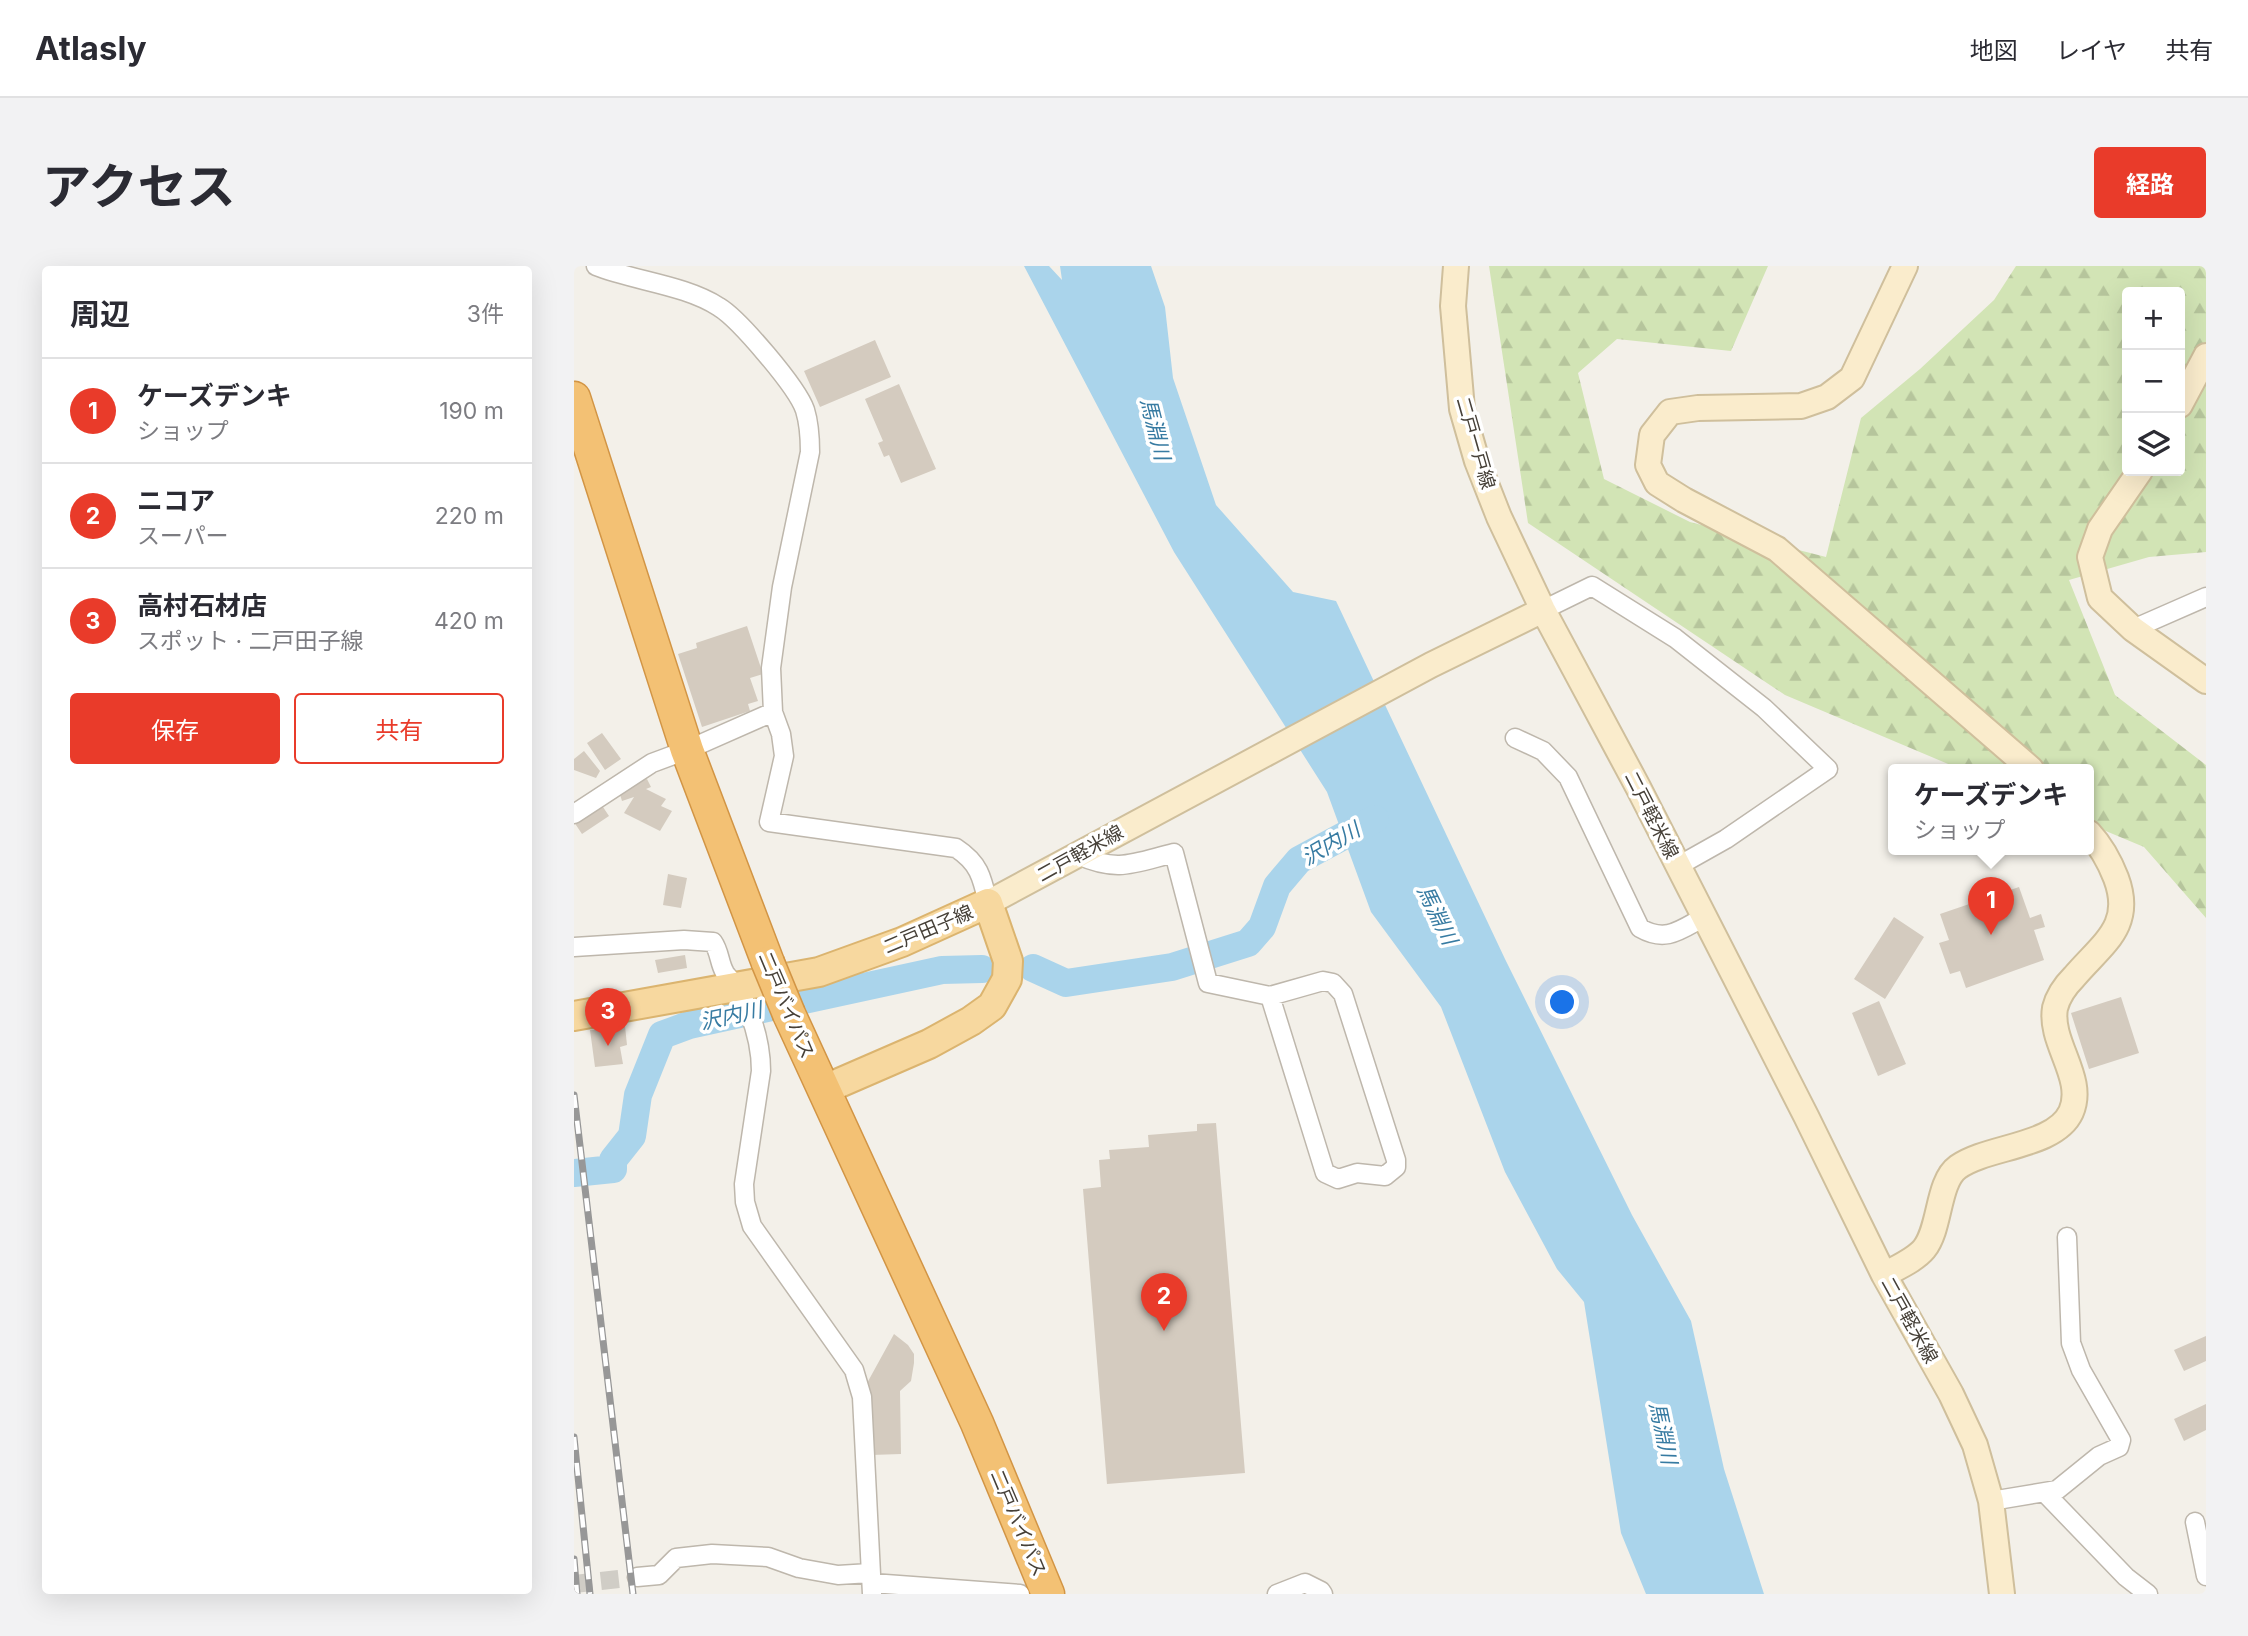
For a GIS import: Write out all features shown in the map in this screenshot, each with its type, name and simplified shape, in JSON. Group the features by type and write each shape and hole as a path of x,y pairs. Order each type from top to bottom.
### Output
{"highway":[{"name":"二戸バイパス","path":"574,398 687,750 768,963 823,1090 977,1423 1048,1594"}],"main road":[{"name":"二戸一戸線","path":"1456,266 1453,306 1462,409 1477,461 1499,517 1543,610"},
{"path":"1905,266 1852,378 1838,389 1827,397 1801,406 1699,408 1670,412 1652,435 1648,465 1657,483 1777,549 2025,764"},
{"path":"2185,396 2206,356"},
{"path":"2137,476 2100,529 2090,557 2100,598 2133,629 2206,681"},
{"name":"二戸軽米線","path":"988,903 1430,665 1543,610 1678,866 1884,1275 1951,1394 1975,1445 1991,1501 2002,1594"},
{"path":"1884,1275 1922,1252 1932,1238 1946,1184 1956,1167 2047,1134 2070,1114 2076,1094 2056,1026 2055,1009 2064,988 2120,922 2123,896 2105,850 2094,838"},
{"name":"二戸田子線","path":"574,1016 819,972 902,942 988,903 1008,961 1007,979 992,1006 929,1044 823,1090"}],"street":[{"path":"596,266 684,292 719,306 776,366 804,408 810,435 810,452 782,587 771,668 773,712 781,734 784,756 769,822 956,848 968,856 980,872 988,903"},
{"path":"1543,610 1592,586 1675,638 1764,708 1828,769 1726,839 1678,866"},
{"path":"2133,629 2206,597"},
{"path":"574,814 652,763 773,712"},
{"path":"1515,738 1544,751 1568,777 1640,928 1650,934 1671,935 1704,917"},
{"path":"1078,855 1099,864 1122,866 1174,853 1208,983 1270,996 1323,981 1333,983 1343,994 1396,1160 1395,1167 1385,1176 1357,1173 1338,1179 1325,1173 1270,996"},
{"path":"574,947 684,940 713,942 719,950 724,972 738,988 761,1055 744,1184 745,1202 752,1226 853,1370 862,1397 871,1583"},
{"path":"1991,1501 2057,1490 2099,1456 2119,1447 2121,1440 2081,1370 2071,1343 2067,1237"},
{"path":"2045,1493 2126,1577 2148,1594"},
{"path":"2195,1522 2206,1576"},
{"path":"636,1577 659,1575 676,1558 712,1554 768,1558 799,1568 871,1583 1020,1594"},
{"path":"1277,1594 1305,1583 1323,1594"}],"green space":[{"path":"1489,266 1768,266 1731,351 1617,339 1578,373 1604,479 1690,522 1826,557 1861,418 1920,369 1994,300 2016,266 2206,266 2206,552 2149,557 2069,580 2115,695 2206,765 2206,918 2144,847 2094,826 2094,764 1948,764 1785,695 1528,523"}],"water":[{"name":"馬淵川","path":"1024,266 1049,266 1062,280 1060,266 1151,266 1165,307 1173,378 1216,505 1293,592 1336,601 1505,959 1632,1215 1691,1321 1724,1469 1764,1594 1646,1594 1621,1533 1584,1302 1557,1269 1505,1172 1441,1007 1371,912 1327,792 1174,552"}],"building":[{"path":"875,340 891,377 820,407 804,371"},
{"path":"899,384 936,469 901,483 889,455 884,457 878,443 883,441 865,399"},
{"path":"747,626 763,674 750,678 758,701 748,704 750,711 702,727 678,654 697,648 696,643"},
{"path":"602,733 621,759 605,770 587,743"},
{"path":"584,751 600,771 596,778 574,770 574,759"},
{"path":"647,779 651,787 646,789 666,799 661,806 672,811 660,831 624,813 634,797 622,801 618,788"},
{"path":"599,801 609,816 582,834 574,822"},
{"path":"668,874 687,878 681,908 663,905"},
{"path":"2019,887 2030,918 2041,914 2045,927 2034,930 2044,960 1966,988 1960,971 1950,974 1939,943 1949,940 1940,914"},
{"path":"1894,917 1924,937 1885,999 1854,979"},
{"path":"685,955 687,968 658,973 655,960"},
{"path":"2121,997 2139,1053 2089,1069 2071,1013"},
{"path":"1879,1001 1906,1064 1878,1076 1852,1013"},
{"path":"625,1026 627,1045 620,1047 623,1064 595,1067 590,1030"},
{"path":"1216,1123 1245,1473 1107,1484 1083,1189 1101,1187 1099,1160 1110,1159 1109,1150 1149,1147 1148,1135 1197,1131 1197,1124"},
{"path":"894,1334 908,1345 914,1354 911,1381 900,1391 901,1454 871,1455 866,1385"},
{"path":"2206,1336 2206,1361 2184,1371 2174,1350"},
{"path":"2206,1404 2206,1430 2184,1441 2174,1419"}],"waterway":[{"name":"沢内川","path":"1033,968 1066,983 1172,967 1248,943 1262,927 1277,886 1299,860 1375,819"},
{"name":"沢内川","path":"574,1173 613,1169 613,1160 632,1136 638,1095 662,1035 689,1025 942,970 982,969"}],"tunnel":[{"path":"574,1584 637,1577"}],"railway":[{"path":"574,1095 633,1594"},
{"path":"574,1437 590,1594"},
{"path":"574,1559 577,1594"}],"place":[{"name":"ケーズデンキ","path":"1991,935"},
{"name":"高村石材店","path":"608,1046"},
{"name":"ニコア","path":"1164,1331"}]}
